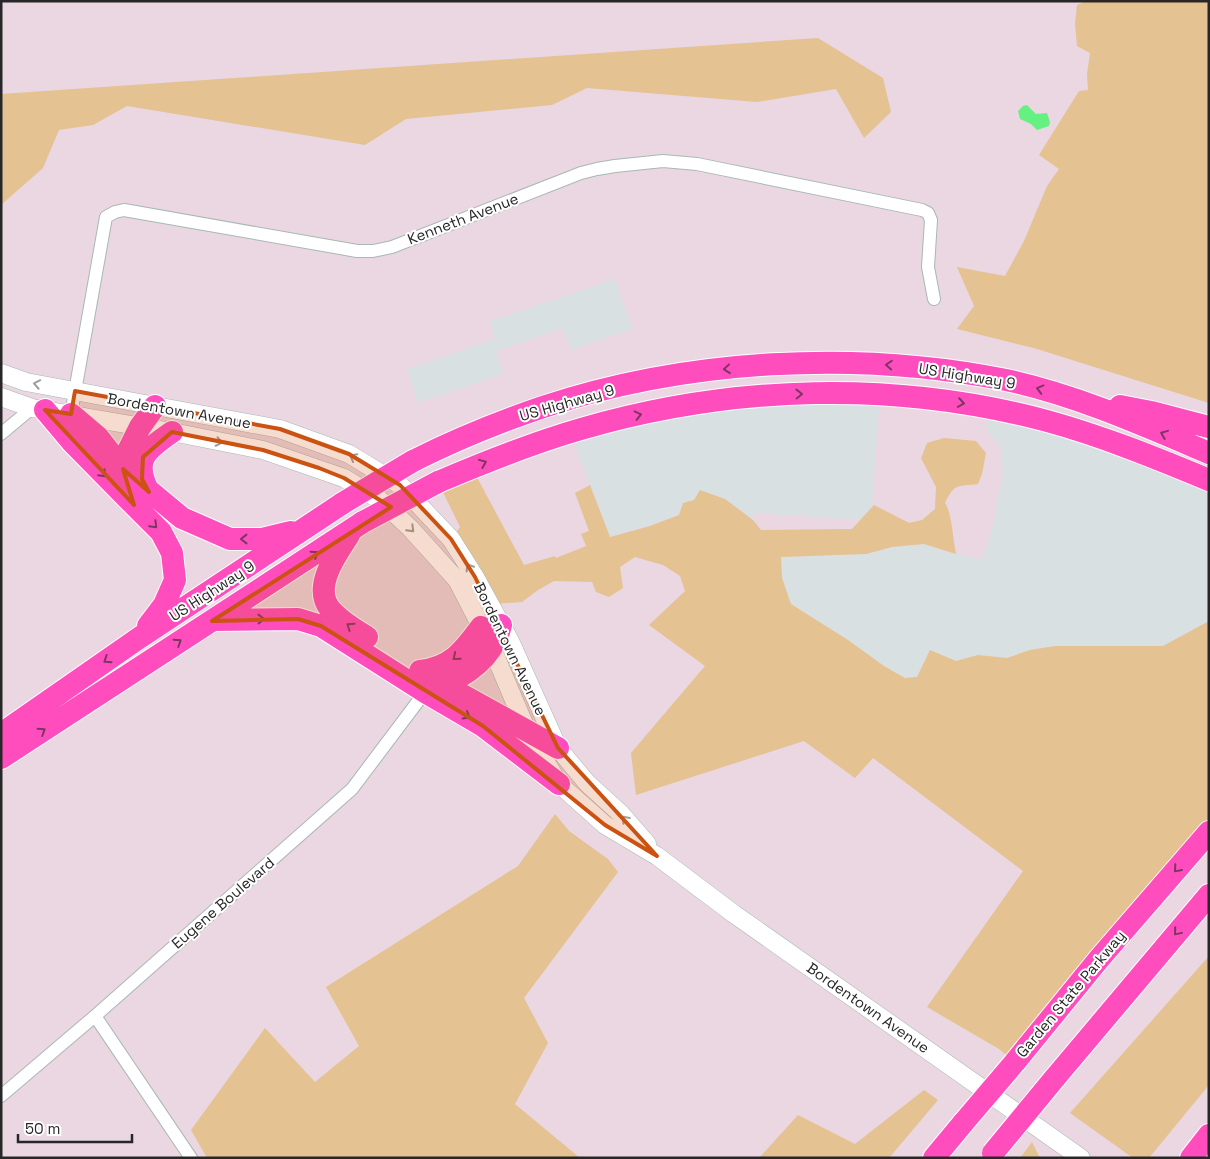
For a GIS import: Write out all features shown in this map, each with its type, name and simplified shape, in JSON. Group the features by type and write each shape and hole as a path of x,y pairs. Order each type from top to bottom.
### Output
{"highway":[{"name":"US Highway 9","path":"1,734 139,638 343,504 413,461 471,435 544,407 657,379 742,367 832,363 924,368 1006,380 1074,398 1209,452"},
{"name":"US Highway 9","path":"1,758 358,526 438,482 549,439 590,426 651,412 752,396 860,393 909,397 960,403 1047,422 1101,438 1209,480"},
{"path":"1074,398 1150,412 1209,427"},
{"path":"123,469 126,455 140,427 155,406"},
{"path":"38,409 72,442 141,498 182,518 230,539 262,539 308,528"},
{"path":"71,414 98,437 123,469 172,553 175,580 164,605 139,638"},
{"path":"141,498 143,457 154,445 172,432"},
{"path":"358,526 333,560 325,577 324,593 329,607 343,621 404,663 482,726 559,784"},
{"path":"212,620 298,619 321,626 558,748"},
{"path":"491,626 498,635 492,648 476,666 464,675 430,683 434,669 454,660 491,626"},
{"name":"Garden State Parkway","path":"934,1158 1099,959 1209,832"},
{"path":"991,1155 1209,895"}],"street":[{"name":"Kenneth Avenue","path":"71,414 106,217 124,210 357,252 373,251 410,240 589,171 663,161 697,164 922,210 928,213 931,220 928,266 934,299"},
{"name":"Bordentown Avenue","path":"1,372 26,382 280,430 349,454 400,485 452,539 475,577 491,626"},
{"name":"Bordentown Avenue","path":"1,397 38,409 263,450 344,478 380,500 410,528 457,580 491,626 558,748 587,783 621,814 657,856"},
{"path":"1,434 38,409"},
{"name":"Bordentown Avenue","path":"492,648 527,731 559,784 605,825 657,856 734,914 1081,1158"},
{"name":"Eugene Boulevard","path":"1,1096 95,1016 352,789 430,683"},
{"path":"95,1016 191,1158"}],"highlighted area":[{"path":"75,391 280,429 349,454 400,485 451,539 475,577 558,748 657,856 605,825 483,726 321,626 298,619 212,621 391,507 344,478 319,468 263,450 172,432 143,457 142,479 149,492 123,469 134,505 45,410 71,414"}],"shaded area":[{"path":"1086,1 1209,1 1209,403 1037,349 957,329 974,306 957,267 1005,276 1024,241 1047,186 1059,169 1039,155 1079,91 1088,90 1087,74 1090,53 1077,46 1075,23 1077,5"},
{"path":"818,38 883,78 891,112 864,138 836,89 757,102 587,88 552,105 406,119 365,145 127,106 93,125 59,130 43,168 1,205 1,94"},
{"path":"1027,105 1036,114 1047,113 1050,122 1049,126 1037,130 1031,124 1020,119 1018,111"},
{"path":"615,279 632,329 571,350 563,328 496,351 503,374 418,403 407,369 495,339 490,321"},
{"path":"880,395 871,521 754,513 753,520 741,510 700,490 694,500 679,515 650,526 610,537 570,432 606,422"},
{"path":"984,407 1209,480 1209,621 1163,646 1055,646 1030,650 1007,658 978,655 956,661 930,650 917,677 905,678 791,604 782,578 781,557 866,554 892,547 924,544 945,552 982,559 992,530 1003,471 1001,448 987,431"},
{"path":"944,438 976,441 986,453 978,484 958,487 952,492 945,503 951,520 956,554 924,544 892,547 866,554 781,557 782,578 791,604 905,678 917,677 930,650 956,661 978,655 1007,658 1030,650 1055,646 1163,646 1209,621 1209,832 1015,1062 999,1049 927,1007 1023,871 873,758 855,778 804,741 636,795 631,753 705,666 649,625 685,591 680,576 663,565 635,557 620,567 623,588 609,597 596,592 592,582 554,581 522,602 490,604 451,539 460,527 438,482 472,468 524,565 555,556 556,558 586,546 581,534 589,531 575,493 590,485 610,537 650,526 679,515 683,503 694,500 700,490 725,499 753,520 761,530 852,529 874,505 909,523 922,520 935,509 936,487 921,458 927,443"},
{"path":"555,814 569,831 608,859 618,872 524,998 548,1043 515,1104 580,1158 207,1158 191,1130 265,1028 315,1082 359,1046 326,987 518,866"},
{"path":"1209,956 1209,1085 1149,1158 1133,1158 1070,1113"},
{"path":"924,1090 938,1100 889,1158 759,1158 798,1115 855,1144"},
{"path":"1032,1142 1040,1158 1020,1158"}]}
